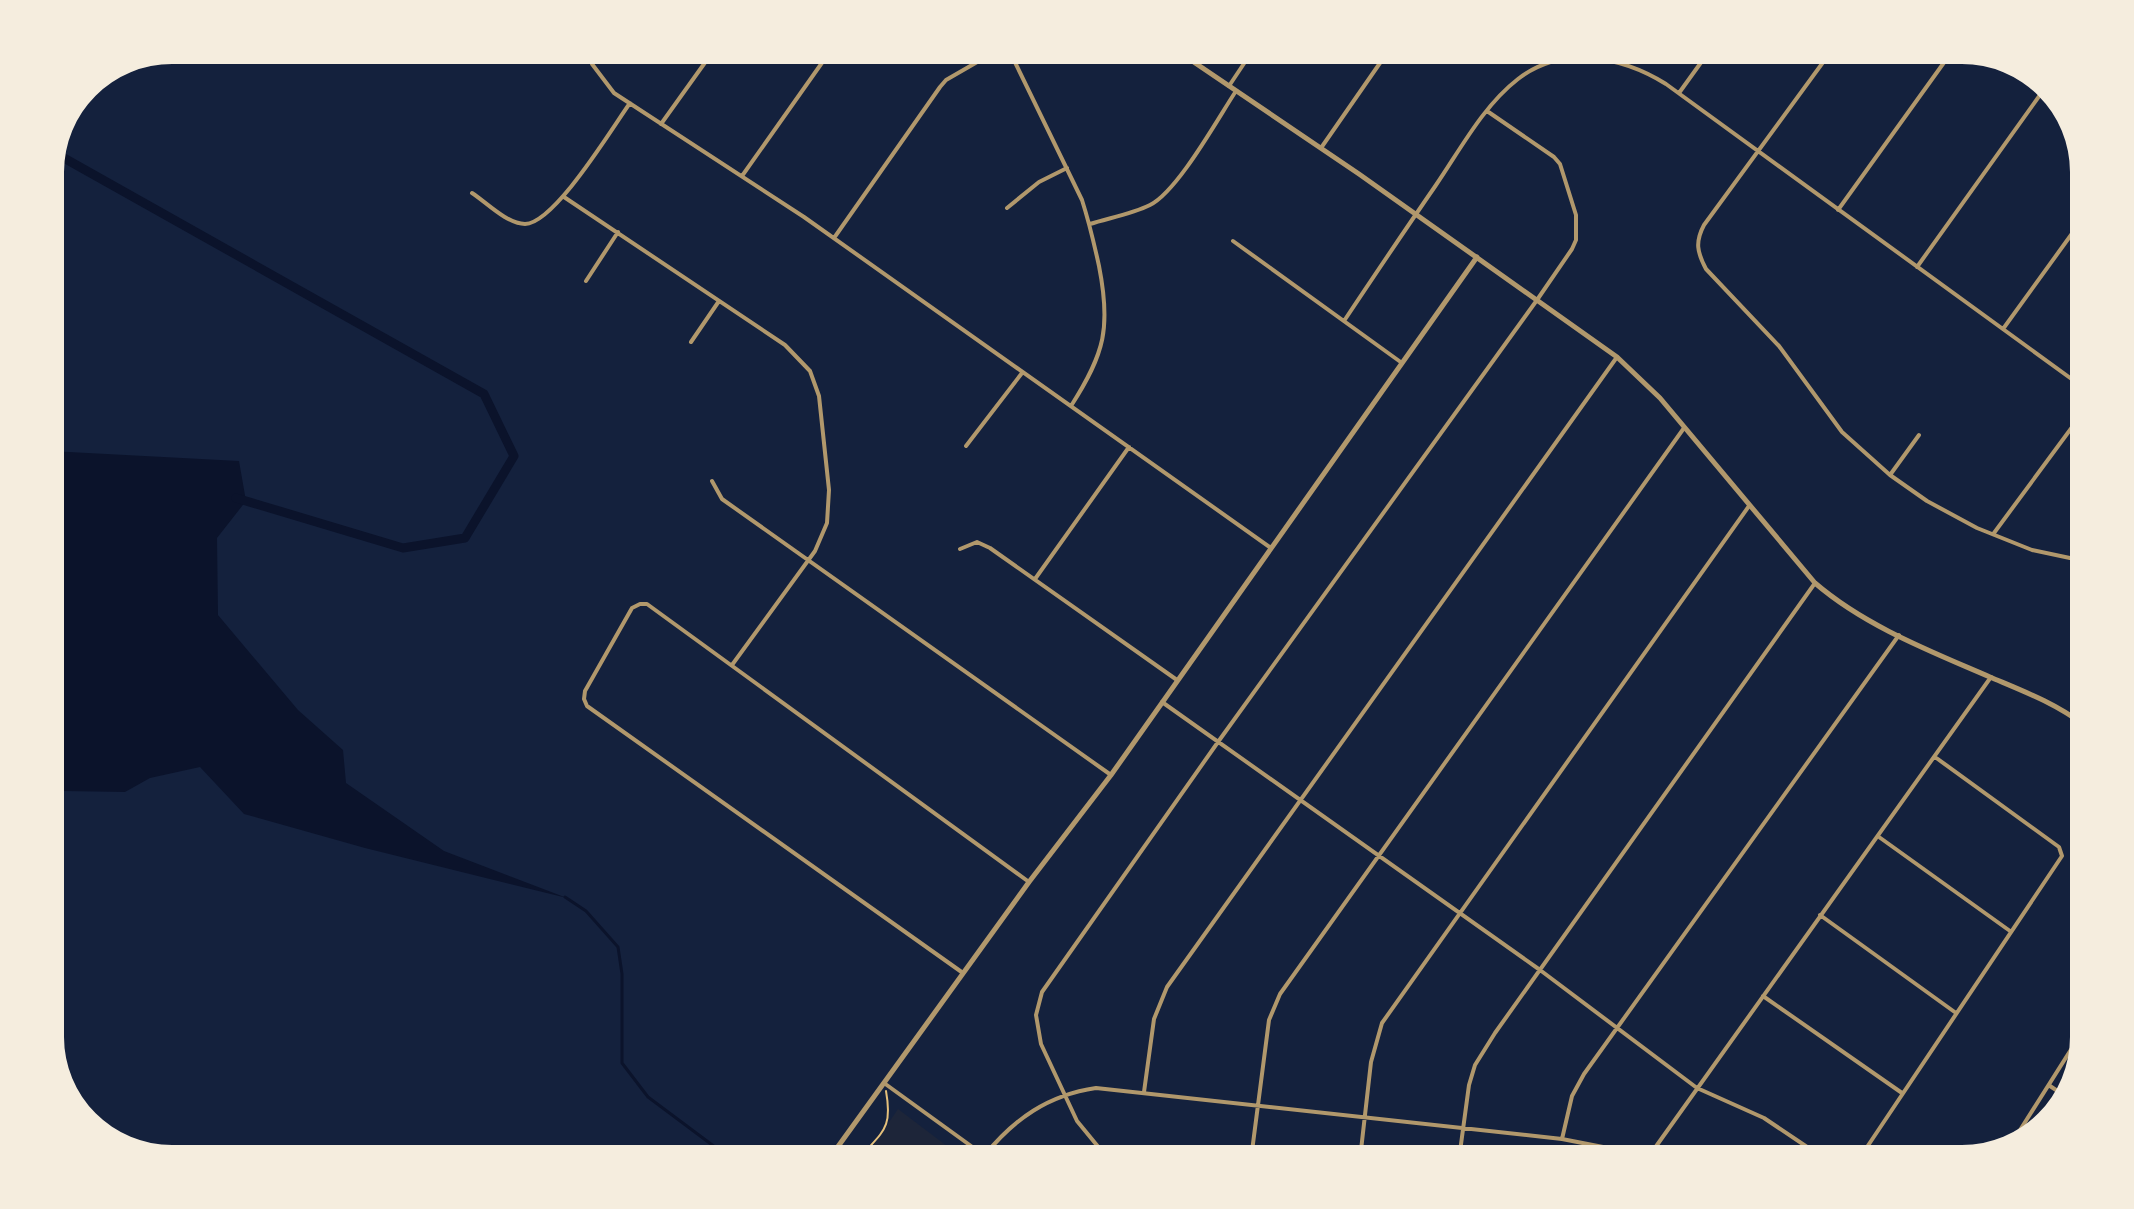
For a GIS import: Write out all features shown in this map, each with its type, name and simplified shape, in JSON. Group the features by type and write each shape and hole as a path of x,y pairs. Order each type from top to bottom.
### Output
{"street":[{"path":"592,64 614,93 833,238 1271,548"},
{"path":"661,124 704,64"},
{"path":"742,176 821,64"},
{"path":"833,238 940,87 946,80 974,64"},
{"path":"1016,64 1067,168 1090,224 1107,318 1095,364 1071,406"},
{"path":"1197,64 1617,357 1660,398 1815,583 1836,601 1899,635 2041,698 2070,716"},
{"path":"1229,86 1244,64"},
{"path":"1321,148 1379,64"},
{"path":"1344,321 1487,111 1520,78 1547,64"},
{"path":"1619,64 1653,76 1679,93 2070,378"},
{"path":"1679,93 1700,64"},
{"path":"1822,64 1704,225 1699,236 1699,255 1706,269 1779,346 1842,432 1890,475 1946,512 1977,528 2032,550 2070,558"},
{"path":"1838,210 1943,64"},
{"path":"1090,224 1151,205 1163,195 1176,181 1236,91"},
{"path":"1917,267 2039,97"},
{"path":"472,193 514,222 527,224 541,219 564,197 630,103"},
{"path":"1097,1145 1077,1121 1041,1044 1036,1023 1042,992 1537,300 1576,240 1576,215 1560,164 1487,111"},
{"path":"1007,208 1039,182 1067,168"},
{"path":"564,197 785,345 810,371 815,382 824,425 829,499 822,541 732,665"},
{"path":"586,281 618,232"},
{"path":"2003,329 2070,236"},
{"path":"1233,241 1402,363"},
{"path":"839,1145 1029,882 1111,775 1477,257"},
{"path":"691,342 719,301"},
{"path":"1144,1092 1154,1019 1167,987 1617,357"},
{"path":"966,446 1022,373"},
{"path":"1253,1145 1269,1020 1280,994 1684,428"},
{"path":"1994,533 2070,430"},
{"path":"1890,475 1919,435"},
{"path":"1035,579 1129,447"},
{"path":"712,481 722,499 1111,775"},
{"path":"1361,1145 1371,1062 1382,1023 1749,506"},
{"path":"960,549 977,542 990,548 1177,680"},
{"path":"1460,1145 1465,1101 1475,1065 1495,1033 1815,583"},
{"path":"963,973 587,706 585,691 632,608 647,604 1029,882"},
{"path":"1562,1139 1572,1096 1618,1027 1899,635"},
{"path":"1657,1145 1991,677"},
{"path":"1162,702 1540,970 1697,1088 1764,1118 1804,1145"},
{"path":"1868,1145 2062,856 2059,847 1935,757"},
{"path":"1879,837 2011,931"},
{"path":"1820,915 1956,1013"},
{"path":"1763,996 1903,1093"},
{"path":"2023,1126 2068,1056"},
{"path":"884,1083 970,1145"},
{"path":"2050,1086 2056,1090"},
{"path":"997,1145 1014,1123 1038,1106 1065,1095 1096,1088 1260,1104 1593,1145"}],"path":[{"path":"871,1145 887,1126 890,1115 884,1083"}],"shaded area":[{"path":"64,452 239,461 246,501 217,538 218,615 298,710 343,750 346,783 444,851 567,898 365,848 244,814 200,767 150,778 125,792 64,791"},
{"path":"898,1109 946,1145 874,1145"}],"waterway":[{"path":"65,159 484,394 514,456 465,538 403,548 236,498"},
{"path":"565,897 586,911 618,947 622,974 622,1063 648,1097 712,1145"}]}
